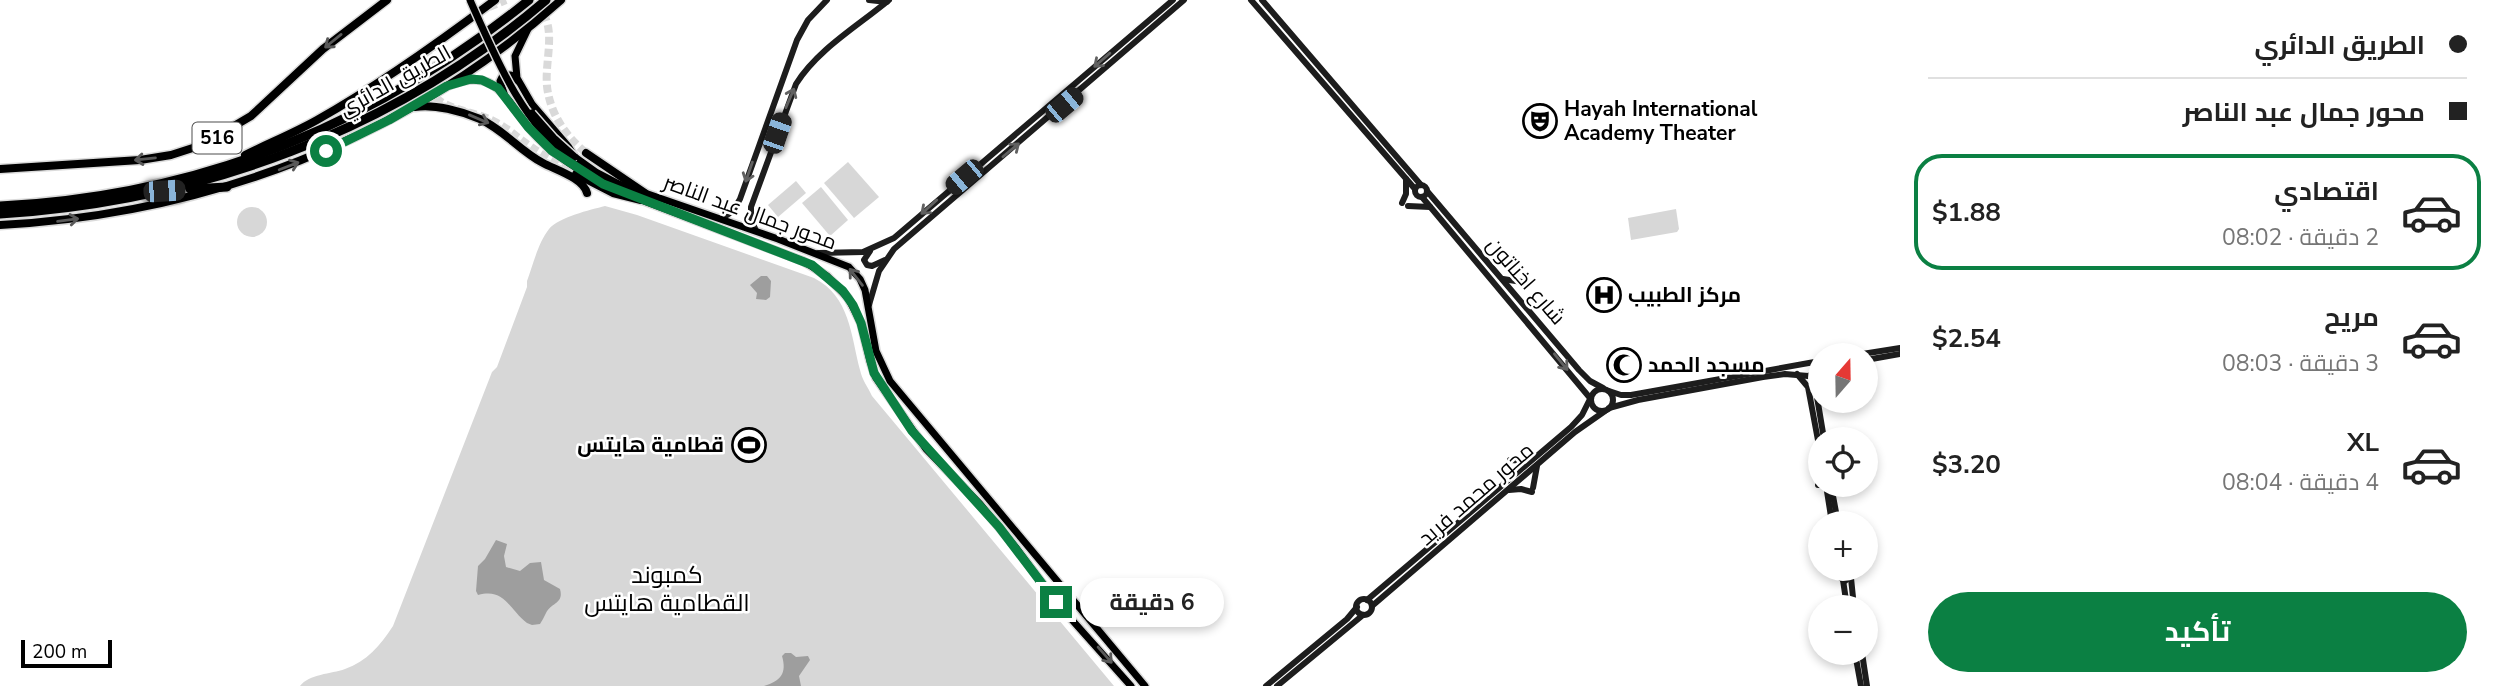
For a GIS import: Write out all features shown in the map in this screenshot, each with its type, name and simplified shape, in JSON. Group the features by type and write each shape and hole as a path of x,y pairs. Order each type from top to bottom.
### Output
{"highway":[{"name":"516","path":"232,164 327,114 424,51 495,0"},
{"name":"الطريق الدائري","path":"0,206 89,197 143,188 232,164 303,137 391,95 446,62 529,0"},
{"name":"الطريق الدائري","path":"0,214 79,207 164,191 217,178 275,159 341,132 383,111 464,63 546,0"},
{"name":"الطريق الدائري","path":"0,225 74,220 139,209 227,187 326,151 447,86 529,27 561,0"},
{"name":"516","path":"0,169 140,160 171,155 202,145 259,110 323,49 385,1"},
{"path":"412,107 433,107 484,121 531,156 582,184 587,193"},
{"path":"586,153 643,197"},
{"path":"575,165 613,193 643,197"},
{"name":"516","path":"164,191 227,187"}],"main road":[{"path":"473,0 524,101 575,165"},
{"path":"722,219 733,211 740,199 797,40 808,20 827,0"},
{"path":"869,0 888,1"},
{"path":"817,253 847,254 870,251 894,238 1039,110 1173,0"},
{"path":"869,304 876,277 894,249 1184,0"},
{"name":"شارع اخناتون","path":"1251,0 1406,179 1421,191 1430,207 1590,399"},
{"name":"شارع اخناتون","path":"1262,0 1421,191 1589,380 1606,390"},
{"path":"756,231 751,219 751,207 796,85 825,51 888,1"},
{"path":"518,82 515,56 529,27"},
{"path":"505,96 500,83 502,77 509,74 518,82"},
{"name":"محور جمال عبد الناصر","path":"447,86 478,79 492,84 505,96 528,127 562,159 643,197 803,261 827,276 843,291 858,314 876,378 926,449 999,527 1056,602 1131,686"},
{"name":"محور جمال عبد الناصر","path":"518,82 568,146 575,165"},
{"path":"1406,179 1405,205 1430,207"},
{"name":"محور جمال عبد الناصر","path":"643,197 722,219 817,253 852,270 863,285 869,304 876,351 883,370 1145,686"},
{"path":"870,251 864,260 867,265 872,266 886,260"},
{"path":"1500,278 1522,282"},
{"path":"1878,352 1900,348"},
{"path":"1878,358 1900,354"},
{"path":"1808,364 1631,395 1621,396 1606,390 1595,391 1590,399 1596,409 1607,409 1639,400 1785,374 1808,376"},
{"path":"1795,366 1797,374 1808,383"},
{"path":"1581,387 1586,386 1589,380"},
{"path":"1606,390 1613,400 1607,409"},
{"name":"محور محمد فريد","path":"1370,603 1536,466 1573,429 1590,399"},
{"name":"محور محمد فريد","path":"1370,603 1529,461 1573,429 1607,409"},
{"path":"926,449 937,447 938,438"},
{"path":"940,463 940,455 948,450"},
{"path":"1510,460 1529,461"},
{"path":"1508,491 1532,490 1536,466"},
{"path":"1056,602 1054,587 1063,588"},
{"path":"1266,686 1347,619 1361,600 1370,603 1371,612 1363,615 1277,686"},
{"path":"1357,607 1363,615"},
{"path":"1861,665 1861,686"},
{"path":"1863,665 1867,686"}],"shaded area":[{"path":"848,162 879,197 854,218 824,183"},
{"path":"796,181 806,193 778,217 768,205"},
{"path":"821,187 848,220 830,236 802,203"},
{"path":"605,206 814,278 826,286 842,306 861,374 872,396 1114,686 300,686 315,677 360,662 378,646 393,626 492,372 497,367 542,241 549,229 560,221"},
{"path":"252,207 263,211 267,222 263,233 252,237 241,233 237,222 241,211"},
{"path":"1676,209 1679,229 1677,232 1631,240 1628,218"},
{"path":"761,276 767,276 771,281 770,297 766,300 756,299 757,293 750,285"},
{"path":"496,540 507,544 504,556 506,567 520,571 530,563 541,562 544,580 560,589 559,600 548,609 540,624 527,623 506,601 494,594 478,595 478,566"},
{"path":"785,653 796,657 808,656 810,660 799,676 801,686 764,686 775,682 781,676 784,667 782,656"}],"tunnel":[{"path":"489,7 506,0"},
{"path":"524,0 537,7 548,27 547,80 553,111 567,134 586,153"},
{"path":"438,43 433,50 426,75 427,83 435,97 449,106 499,124 576,174"}],"place":[{"name":"Hayah International Academy Theater","path":"1540,121"},
{"name":"مركز الطبيب","path":"1604,295"},
{"name":"مسجد الحمد","path":"1624,365"},
{"name":"قطامية هايتس","path":"749,445"}],"district":[{"name":"كمبوند القطامية هايتس","path":"667,589"}],"route":[{"path":"326,151 389,120 447,86 471,79 482,80 503,93 528,127 552,151 603,184 812,265 843,291 853,305 861,323 874,373 912,431 999,527 1056,602"}]}
